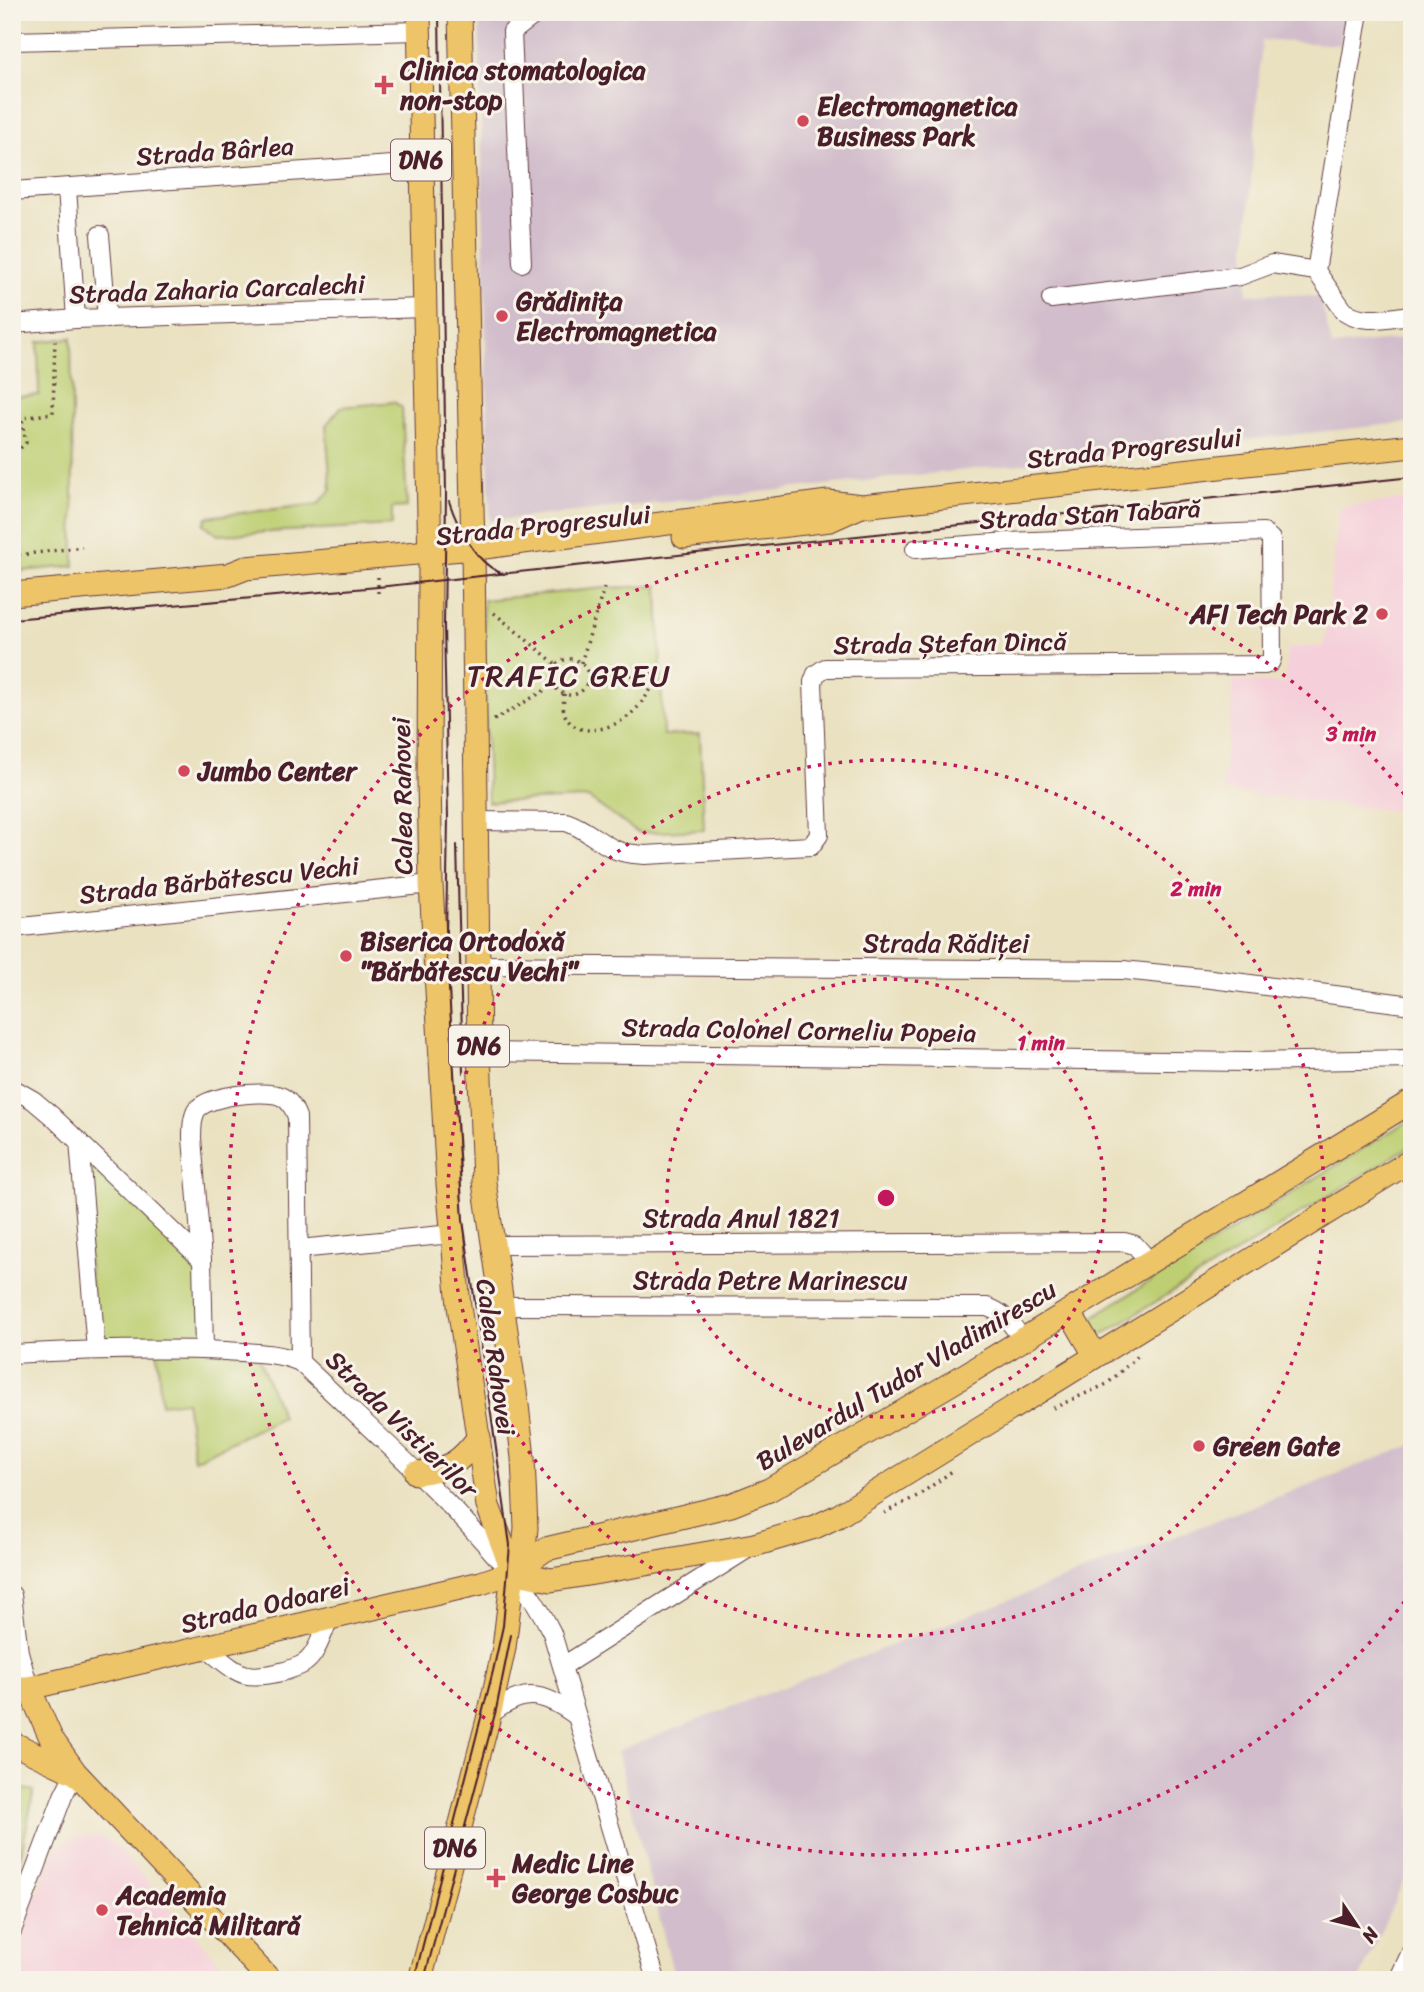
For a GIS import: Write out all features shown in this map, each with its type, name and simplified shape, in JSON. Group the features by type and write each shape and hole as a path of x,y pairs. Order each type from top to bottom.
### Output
{"main road":[{"name":"Calea Rahovei","path":"460,12 473,554 479,1052 484,1182 517,1405 526,1495 525,1540 513,1572"},
{"name":"Calea Rahovei","path":"419,22 430,559 431,884 452,1234 459,1306 488,1506 513,1572"},
{"name":"Strada Progresului","path":"12,594 228,575 246,568 430,559 830,520 862,506 1412,446"},
{"name":"Bulevardul Tudor Vladimirescu","path":"513,1572 546,1549 731,1505 769,1490 1023,1340 1412,1101"},
{"path":"513,1572 551,1580 754,1545 815,1527 838,1516 1412,1160"},
{"path":"1069,1311 1095,1355"},
{"path":"415,1473 438,1471 453,1464 467,1453 479,1437"},
{"name":"Strada Odoarei","path":"21,1688 481,1584 513,1572"},
{"name":"DN6","path":"420,1980 489,1716 504,1648 513,1572"},
{"path":"21,1688 75,1772 270,1980"},
{"path":"12,1744 75,1772"}],"street":[{"path":"522,263 512,32 538,12"},
{"path":"1359,12 1316,271 1344,312 1351,316 1363,320 1412,315"},
{"path":"12,41 419,22"},
{"name":"Strada Bârlea","path":"12,191 421,163"},
{"path":"68,187 76,319"},
{"path":"100,235 107,318"},
{"path":"1051,299 1240,276 1272,264 1316,271"},
{"name":"Strada Zaharia Carcalechi","path":"12,324 76,319 424,309"},
{"name":"Strada Stan Tabară","path":"915,550 1008,542 1263,532 1268,534 1270,539 1270,663"},
{"name":"Strada Ștefan Dincă","path":"476,821 566,822 580,826 626,854 811,846 819,835 813,681 816,674 825,668 1211,666 1270,663"},
{"name":"Strada Bărbătescu Vechi","path":"12,928 431,884"},
{"name":"Strada Rădiței","path":"478,965 1123,970 1412,1005"},
{"name":"Strada Colonel Corneliu Popeia","path":"479,1052 1248,1062 1412,1059"},
{"path":"12,1087 33,1100 202,1259"},
{"path":"204,1350 202,1259 192,1122 197,1109 207,1101 257,1093 282,1096 294,1108 297,1117 300,1362"},
{"path":"79,1142 96,1350"},
{"path":"299,1249 452,1234"},
{"name":"Strada Anul 1821","path":"492,1245 1124,1242 1135,1245 1149,1261"},
{"name":"Strada Petre Marinescu","path":"502,1306 987,1307 1008,1319 1023,1340"},
{"name":"Strada Vistierilor","path":"12,1354 96,1350 204,1350 274,1354 300,1362 474,1529 495,1556 513,1572"},
{"path":"563,1666 754,1545"},
{"name":"Calea Rahovei","path":"513,1572 545,1619 563,1666 575,1715 656,1980"},
{"path":"12,1595 21,1688"},
{"path":"206,1648 235,1671 248,1677 260,1677 305,1663 314,1653 329,1619"},
{"path":"489,1716 512,1699 532,1695 555,1701 575,1715"},
{"path":"12,1931 20,1885 75,1772"},
{"path":"1398,1980 1412,1950"}],"path":[{"path":"12,420 53,413 56,320"},
{"path":"12,459 26,443 22,419"},
{"path":"12,556 82,548"},
{"path":"581,664 604,588"},
{"path":"474,622 494,612 557,665"},
{"path":"564,694 580,692 588,678 581,664 569,660 557,665 552,675 554,685 564,694 564,714 570,722 590,730 603,729 630,715 643,702 661,673 588,678"},
{"path":"486,724 554,685"}],"shaded area":[{"name":"Electromagnetica Business Park","path":"479,12 1345,12 1340,45 1262,40 1246,247 1247,295 1269,293 1320,297 1332,346 1412,338 1412,422 490,521"},
{"name":"AFI Tech Park 2","path":"1412,499 1412,813 1222,791 1234,680 1285,684 1287,648 1324,646 1339,507"},
{"path":"1412,1445 1412,1862 1359,1980 675,1980 617,1751"},
{"name":"Academia Tehnică Militară","path":"84,1835 101,1837 115,1845 235,1980 12,1980 12,1963 51,1856 65,1841"}],"green space":[{"path":"71,338 74,566 12,572 12,397 39,395 38,342"},
{"path":"394,402 402,408 407,507 392,508 392,525 218,535 204,524 207,517 318,504 331,490 326,425 341,407"},
{"path":"658,586 663,735 700,734 704,830 638,833 588,798 488,802 483,600 604,588"},
{"path":"1412,1118 1412,1145 1100,1336 1090,1323 1091,1318"},
{"path":"79,1142 202,1260 204,1350 257,1353 282,1417 194,1460 186,1401 161,1404 157,1350 96,1350"},
{"path":"12,1787 34,1791 17,1872 12,1871"}],"tram line":[{"path":"414,1980 503,1626 510,1545 463,1220 446,939 446,495 439,12"},
{"path":"12,619 378,587 1412,477"},
{"path":"449,501 469,544 485,563 504,574"},
{"path":"457,845 463,1073"},
{"path":"424,1980 496,1710 511,1635"}],"place":[{"name":"Clinica stomatologica non-stop","path":"384,85"},
{"name":"Electromagnetica Business Park","path":"803,121"},
{"name":"Grădinița Electromagnetica","path":"502,316"},
{"name":"AFI Tech Park 2","path":"1382,614"},
{"name":"Jumbo Center","path":"184,771"},
{"name":"Biserica Ortodoxă \"Bărbătescu Vechi\"","path":"346,956"},
{"name":"Green Gate","path":"1199,1446"},
{"name":"Medic Line George Cosbuc","path":"496,1878"},
{"name":"Academia Tehnică Militară","path":"102,1910"}],"district":[{"name":"TRAFIC GREU","path":"569,676"}]}
